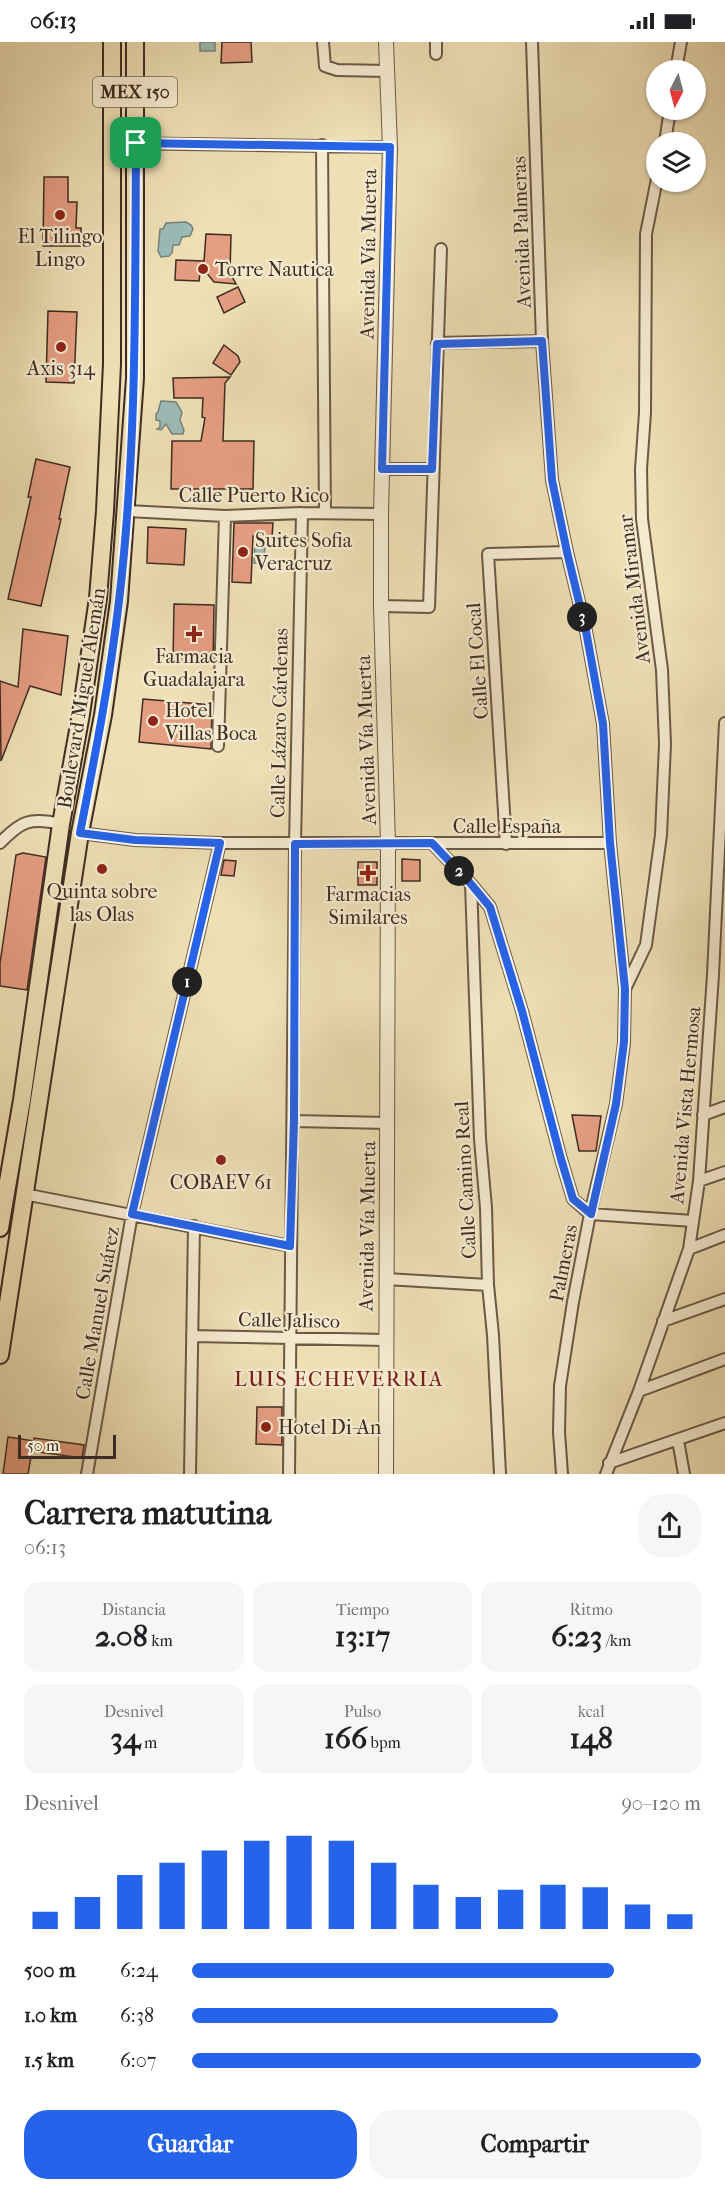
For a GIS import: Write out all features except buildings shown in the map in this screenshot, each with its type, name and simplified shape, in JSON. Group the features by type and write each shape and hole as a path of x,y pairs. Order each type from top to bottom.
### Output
{"main road":[{"name":"Boulevard Miguel Alemán","path":"0,1228 22,1100 61,824 81,714 98,598 112,364 112,42"},
{"name":"Boulevard Miguel Alemán","path":"0,1355 80,833 103,715 119,601 135,378 135,42"}],"street":[{"path":"323,42 325,66 337,70 387,71"},
{"name":"Avenida Vía Muerta","path":"386,42 390,147 381,514 381,606 388,844 386,1474"},
{"name":"Avenida Palmeras","path":"532,42 542,341 552,480 586,631 603,724 610,843 625,989"},
{"path":"678,60 681,42"},
{"path":"113,143 390,147"},
{"path":"322,145 325,513"},
{"name":"Avenida Miramar","path":"625,989 646,945 661,835 665,744 662,670 642,519 641,469 645,413 646,234 654,192"},
{"path":"381,606 429,607 441,249"},
{"path":"437,344 542,341"},
{"path":"382,469 432,469"},
{"name":"Calle Puerto Rico","path":"127,511 225,516 302,513 381,514"},
{"name":"Calle Lázaro Cárdenas","path":"289,1474 295,844 302,513"},
{"path":"218,746 225,516"},
{"name":"Calle El Cocal","path":"507,844 488,554 567,552"},
{"name":"Avenida Vista Hermosa","path":"608,1469 639,1391 689,1249 699,1181 713,975 725,723"},
{"path":"0,843 16,826 40,819 61,824"},
{"name":"Calle España","path":"80,833 135,840 220,843 610,843"},
{"name":"Calle Manuel Suárez","path":"87,1474 132,1214 220,843"},
{"path":"432,843 490,907 522,1011 573,1199 591,1214 693,1221"},
{"name":"Calle Camino Real","path":"471,884 480,1139 486,1208 488,1285 493,1335 500,1474"},
{"path":"713,975 725,975"},
{"name":"Palmeras","path":"562,1474 559,1432 560,1386 573,1302 616,1104 624,1042 625,989"},
{"path":"703,1115 725,1107"},
{"path":"294,1121 388,1123"},
{"path":"699,1181 725,1172"},
{"path":"24,1194 290,1246"},
{"path":"190,1474 194,1226"},
{"path":"689,1249 725,1235"},
{"path":"386,1279 488,1285"},
{"path":"663,1321 725,1299"},
{"name":"Calle Jalisco","path":"192,1336 386,1340"},
{"path":"639,1391 725,1359"},
{"path":"608,1469 725,1423"},
{"path":"678,1440 684,1474"}],"water":[{"path":"200,42 215,42 215,51 200,51"},
{"path":"186,222 193,229 190,236 182,237 179,245 173,245 169,256 161,257 158,251 160,229 163,229 166,223"},
{"path":"161,401 176,402 182,412 180,420 184,430 183,434 172,434 166,424 161,430 157,429 160,427 160,421 156,420 156,414"},
{"path":"255,542 265,542 264,563 254,563"}],"place":[{"name":"El Tilingo Lingo","path":"60,215"},
{"name":"Torre Nautica","path":"203,269"},
{"name":"Axis 314","path":"61,347"},
{"name":"Suites Sofia Veracruz","path":"243,552"},
{"name":"Farmacia Guadalajara","path":"194,634"},
{"name":"Hotel Villas Boca","path":"153,721"},
{"name":"Quinta sobre las Olas","path":"102,869"},
{"name":"Farmacias Similares","path":"368,873"},
{"name":"COBAEV 61","path":"221,1160"},
{"name":"Hotel Di-An","path":"266,1427"}],"district":[{"name":"LUIS ECHEVERRIA","path":"339,1379"}],"route":[{"path":"136,143 390,147 382,469 432,469 437,344 542,341 552,480 586,631 603,724 610,843 625,989 624,1042 616,1104 591,1214 573,1199 522,1011 490,907 432,843 295,844 294,1121 290,1246 132,1214 220,843 135,840 80,833 103,715 119,601 127,511 135,378 136,143"}]}
